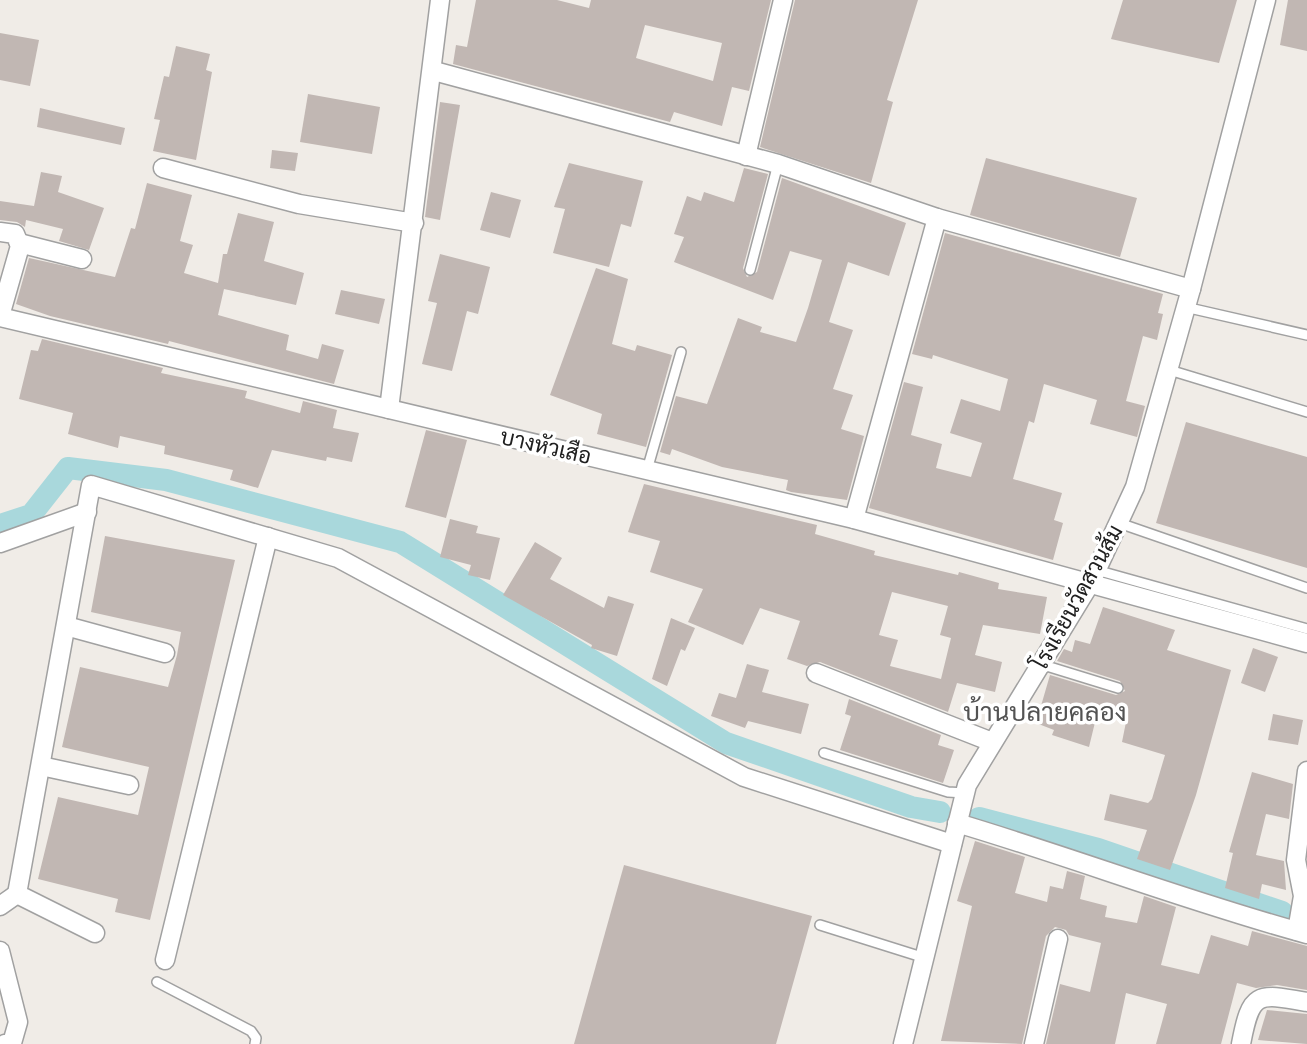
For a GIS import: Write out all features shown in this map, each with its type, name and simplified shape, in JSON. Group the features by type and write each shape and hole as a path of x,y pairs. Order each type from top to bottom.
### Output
{"street":[{"path":"389,409 434,71 440,0"},
{"path":"746,156 783,0"},
{"name":"โรงเรียนวัดสวนส้ม","path":"904,1042 965,793 992,742 1094,576 1135,487 1266,0"},
{"path":"434,71 778,164 1188,298"},
{"path":"163,168 299,204 414,223"},
{"path":"854,519 937,218"},
{"path":"0,232 15,234 19,243 0,316"},
{"path":"19,243 82,259"},
{"name":"บางหัวเสือ","path":"0,316 1094,576 1307,643"},
{"path":"0,906 17,894 91,485 338,558 744,777 952,844"},
{"path":"0,543 87,512"},
{"path":"165,960 268,537"},
{"path":"66,626 165,653"},
{"path":"816,673 992,742"},
{"path":"41,766 129,785"},
{"path":"957,823 1302,933 1303,896 1296,860 1307,771"},
{"path":"17,894 95,933"},
{"path":"1034,1044 1058,939"},
{"path":"0,951 18,1022 12,1043 5,1044"},
{"path":"1241,1044 1247,1011 1255,999 1266,995 1307,1002"},
{"path":"904,1042 923,1044"}],"lane":[{"path":"750,270 778,164"},
{"path":"1188,298 1307,335"},
{"path":"647,470 681,352"},
{"path":"1166,369 1307,412"},
{"path":"1119,523 1307,588"},
{"path":"1094,576 1307,629"},
{"path":"1040,664 1118,688"},
{"path":"824,753 948,792 965,793"},
{"path":"820,925 925,958"},
{"path":"157,982 251,1031 256,1038 255,1044"}],"building":[{"path":"476,0 557,0 589,8 591,0 771,0 749,91 732,87 722,126 674,112 670,122 453,64 456,45 467,47","holes":["645,25 722,43 713,81 636,58"]},
{"path":"795,0 918,0 887,100 893,102 871,183 760,147"},
{"path":"1123,0 1237,0 1219,63 1111,39"},
{"path":"1288,0 1307,0 1307,51 1280,45"},
{"path":"0,33 39,40 30,86 0,80"},
{"path":"176,46 210,54 206,70 212,72 196,160 153,151 160,120 154,119 164,76 169,77"},
{"path":"308,94 380,107 372,154 300,142"},
{"path":"440,102 460,105 440,220 425,217"},
{"path":"40,108 125,128 121,145 37,127"},
{"path":"272,150 298,153 295,171 270,168"},
{"path":"986,158 1137,198 1120,257 970,215"},
{"path":"569,163 643,181 631,227 621,224 609,267 553,253 565,209 554,207"},
{"path":"744,168 768,174 743,268 747,277 757,272 782,178 906,223 889,276 848,262 829,322 853,330 833,389 853,395 841,429 864,436 847,500 791,492 786,490 788,480 722,467 672,449 670,455 660,452 676,396 707,404 738,318 762,327 760,332 796,342 808,308 822,260 790,251 773,300 674,262 684,237 674,234 687,196 701,201 704,192 734,202"},
{"path":"41,172 62,176 58,192 104,208 89,250 59,241 63,229 26,220 25,227 17,222 0,220 0,201 34,206"},
{"path":"147,183 192,195 180,241 193,245 184,273 218,283 223,254 227,254 238,213 274,222 264,261 304,273 296,305 224,289 218,315 289,335 286,350 318,359 322,344 344,350 334,384 169,341 168,344 50,316 16,304 29,258 115,277 131,228 135,229"},
{"path":"491,192 521,200 510,238 480,230"},
{"path":"945,233 1163,294 1158,313 1163,314 1157,340 1143,336 1126,401 1145,406 1137,437 1090,424 1097,400 1044,384 1034,423 1029,421 1013,479 1062,493 1054,520 1063,523 1053,560 869,508 904,382 923,387 911,435 942,444 936,468 971,477 982,443 950,433 961,399 1000,411 1008,379 933,355 932,359 912,354"},
{"path":"440,254 490,267 478,314 467,311 452,371 422,364 437,303 428,301"},
{"path":"596,268 628,279 612,344 635,351 637,345 672,355 646,447 597,434 602,414 550,395"},
{"path":"341,290 385,299 379,324 335,314"},
{"path":"42,339 163,368 161,373 247,391 245,398 300,413 303,401 337,410 333,428 359,433 352,462 327,457 326,461 272,450 258,488 230,480 233,470 164,454 165,446 120,436 118,448 68,434 73,413 19,399 31,350 38,351"},
{"path":"1186,422 1307,457 1307,568 1156,523"},
{"path":"426,430 467,440 446,518 405,507"},
{"path":"644,484 817,525 815,534 875,551 874,555 958,575 959,572 999,583 998,589 1047,597 1040,634 983,625 975,655 1002,662 995,692 957,683 948,712 820,662 807,666 787,659 800,621 760,608 743,645 688,622 703,589 650,572 660,541 628,532","holes":["892,592 948,606 940,635 951,638 941,679 890,666 898,640 879,635"]},
{"path":"450,519 478,526 476,533 500,538 490,580 468,575 471,565 440,557"},
{"path":"105,536 235,560 150,920 115,912 118,899 38,879 58,797 138,815 149,767 62,747 80,667 168,687 177,655 181,632 91,612"},
{"path":"535,542 562,558 550,579 604,608 608,596 634,604 617,656 591,648 592,645 503,595"},
{"path":"1103,607 1175,630 1167,650 1231,670 1196,795 1170,870 1137,859 1147,830 1104,820 1110,794 1148,803 1152,799 1165,755 1122,742 1127,717 1098,710 1089,747 1052,735 1054,730 1036,723 1050,675 1116,695 1125,691 1120,681 1057,661 1064,649 1072,652 1075,640 1090,644"},
{"path":"671,618 695,628 685,651 681,649 667,686 652,679"},
{"path":"1253,648 1278,657 1265,692 1241,683"},
{"path":"747,664 769,670 762,692 809,704 801,734 748,721 745,728 711,716 719,693 736,698"},
{"path":"849,699 941,735 938,745 954,750 943,783 840,750 851,716 845,714"},
{"path":"1273,714 1303,720 1298,745 1268,740"},
{"path":"1252,772 1293,784 1289,819 1266,814 1256,855 1284,861 1286,890 1262,884 1259,899 1225,888 1233,853 1229,852"},
{"path":"975,841 1025,857 1015,893 1047,902 1050,886 1063,889 1067,871 1085,876 1080,899 1107,906 1105,917 1137,923 1144,896 1176,907 1161,965 1199,974 1211,935 1248,946 1252,931 1307,946 1307,990 1277,985 1256,988 1237,983 1221,1044 1156,1044 1167,1004 1126,993 1115,1044 1046,1044 1060,984 1090,992 1101,943 1069,935 1066,930 1055,927 1046,936 1022,1044 941,1041 972,906 957,901"},
{"path":"624,865 812,916 776,1044 574,1044"},
{"path":"1267,1010 1307,1014 1307,1044 1258,1040"}],"waterway":[{"path":"0,525 31,515 68,468 166,480 400,542 726,743 911,807 940,812"},
{"path":"979,818 1098,849 1282,912"}],"district":[{"name":"บ้านปลายคลอง","path":"1045,712"}]}
